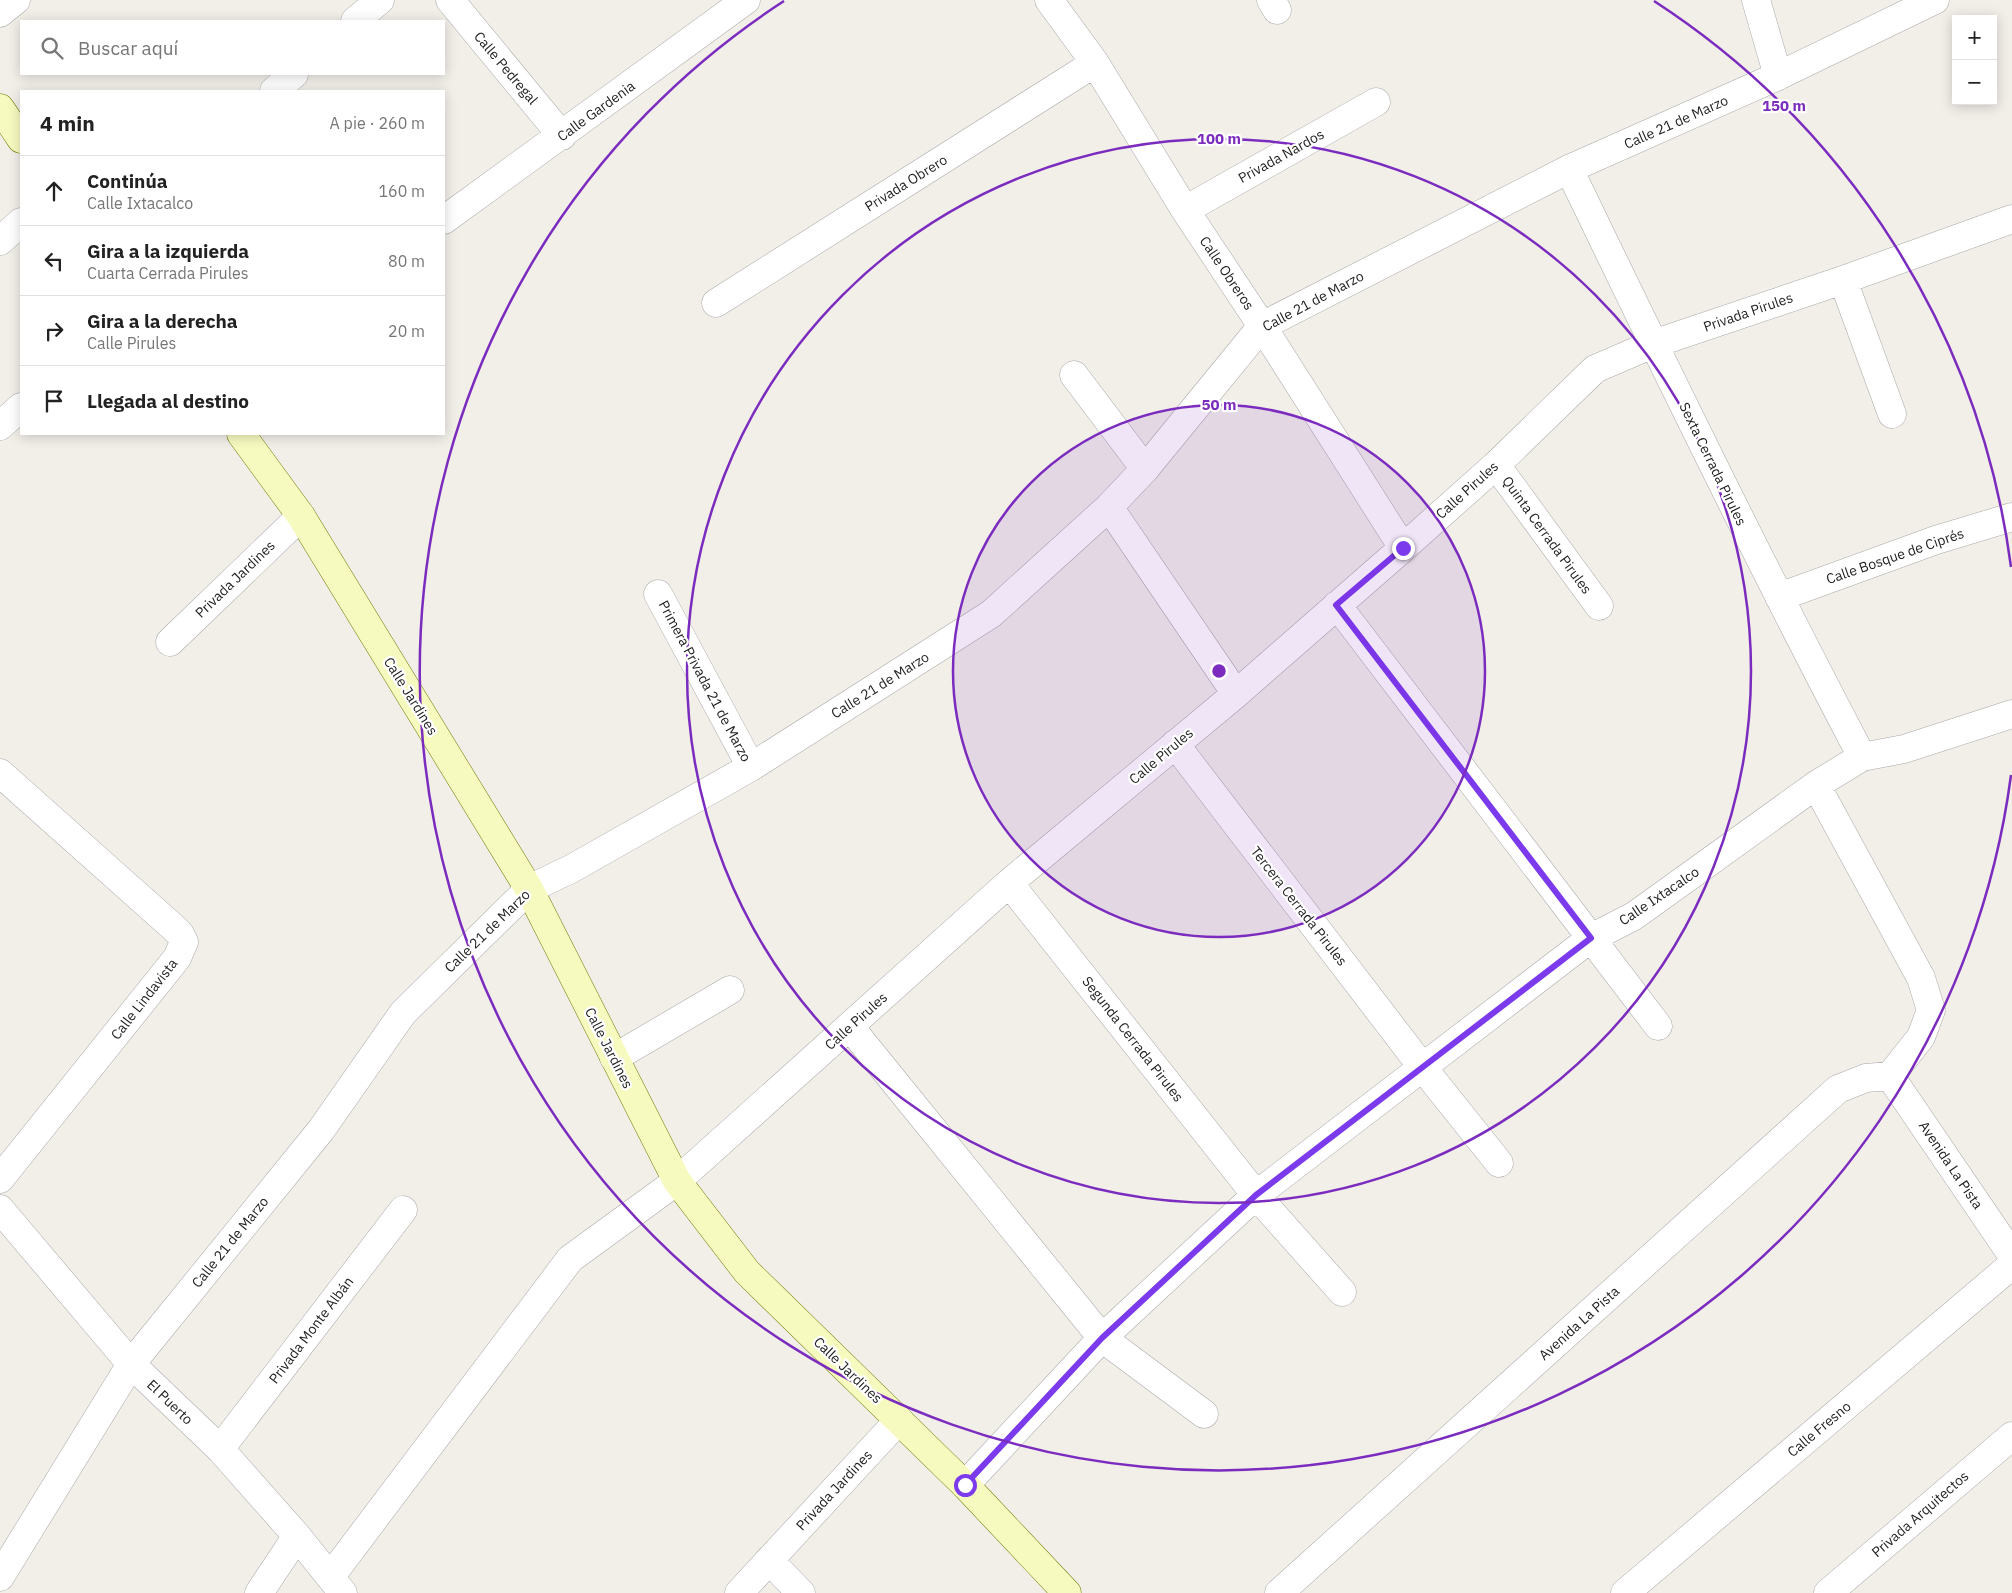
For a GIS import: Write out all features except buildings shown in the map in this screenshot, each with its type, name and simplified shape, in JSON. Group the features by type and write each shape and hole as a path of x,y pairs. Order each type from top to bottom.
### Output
{"main road":[{"path":"0,108 20,138"},
{"name":"Calle Jardines","path":"242,435 300,516 529,890 677,1181 747,1272 965,1485 1067,1593"}],"street":[{"path":"0,13 16,0"},
{"path":"356,20 380,0"},
{"name":"Calle Pedregal","path":"450,0 562,136"},
{"name":"Calle Gardenia","path":"445,219 562,136 746,0"},
{"name":"Calle Obreros","path":"1050,0 1095,63 1185,210 1262,326 1403,548"},
{"path":"1756,0 1778,76"},
{"name":"Calle 21 de Marzo","path":"0,1577 131,1364 320,1130 403,1013 529,890 571,869 751,767 991,614 1109,507 1145,469 1262,326 1569,169 1778,76 1935,0"},
{"name":"Privada Obrero","path":"716,303 1095,63"},
{"path":"275,90 293,75"},
{"name":"Privada Nardos","path":"1185,210 1376,102"},
{"name":"Sexta Cerrada Pirules","path":"1569,169 1778,597 1862,757"},
{"name":"Privada Pirules","path":"1653,344 1843,280 2012,219"},
{"path":"0,241 20,223"},
{"path":"1843,280 1892,414"},
{"name":"Calle Pirules","path":"337,1584 570,1259 677,1181 1009,883 1236,694 1403,548 1496,465 1595,369 1653,344"},
{"path":"1074,375 1145,469"},
{"path":"0,426 20,408"},
{"name":"Quinta Cerrada Pirules","path":"1496,465 1599,606"},
{"path":"1109,507 1236,694"},
{"name":"Privada Jardines","path":"170,642 300,516"},
{"name":"Calle Bosque de Ciprés","path":"1778,597 1936,540 2012,518"},
{"name":"Primera Privada 21 de Marzo","path":"658,594 751,767"},
{"path":"1336,605 1658,1026"},
{"name":"Calle Ixtacalco","path":"965,1485 1102,1338 1256,1195 1591,938 1634,916 1816,784 1862,757 1904,749 2012,714"},
{"name":"Tercera Cerrada Pirules","path":"1174,744 1423,1068 1499,1163"},
{"name":"Calle Lindavista","path":"0,773 174,928 184,942 177,958 0,1179"},
{"path":"1816,784 1921,978 1931,1010 1921,1037 1890,1076"},
{"name":"Segunda Cerrada Pirules","path":"1009,883 1256,1195 1342,1292"},
{"path":"614,1058 730,990"},
{"path":"850,1027 1102,1338 1204,1414"},
{"name":"Avenida La Pista","path":"1279,1593 1838,1089 1866,1078 1890,1076 2012,1255"},
{"name":"El Puerto","path":"0,1209 131,1364 220,1450 337,1584"},
{"name":"Privada Monte Albán","path":"220,1450 403,1210"},
{"name":"Calle Fresno","path":"1625,1593 2012,1265"},
{"name":"Privada Jardines","path":"739,1593 899,1420"},
{"name":"Privada Arquitectos","path":"1828,1593 2012,1436"},
{"path":"259,1593 297,1536"},
{"path":"769,1560 802,1593"}],"route":[{"path":"965,1485 1102,1338 1256,1195 1591,938 1336,605 1403,548"}]}
